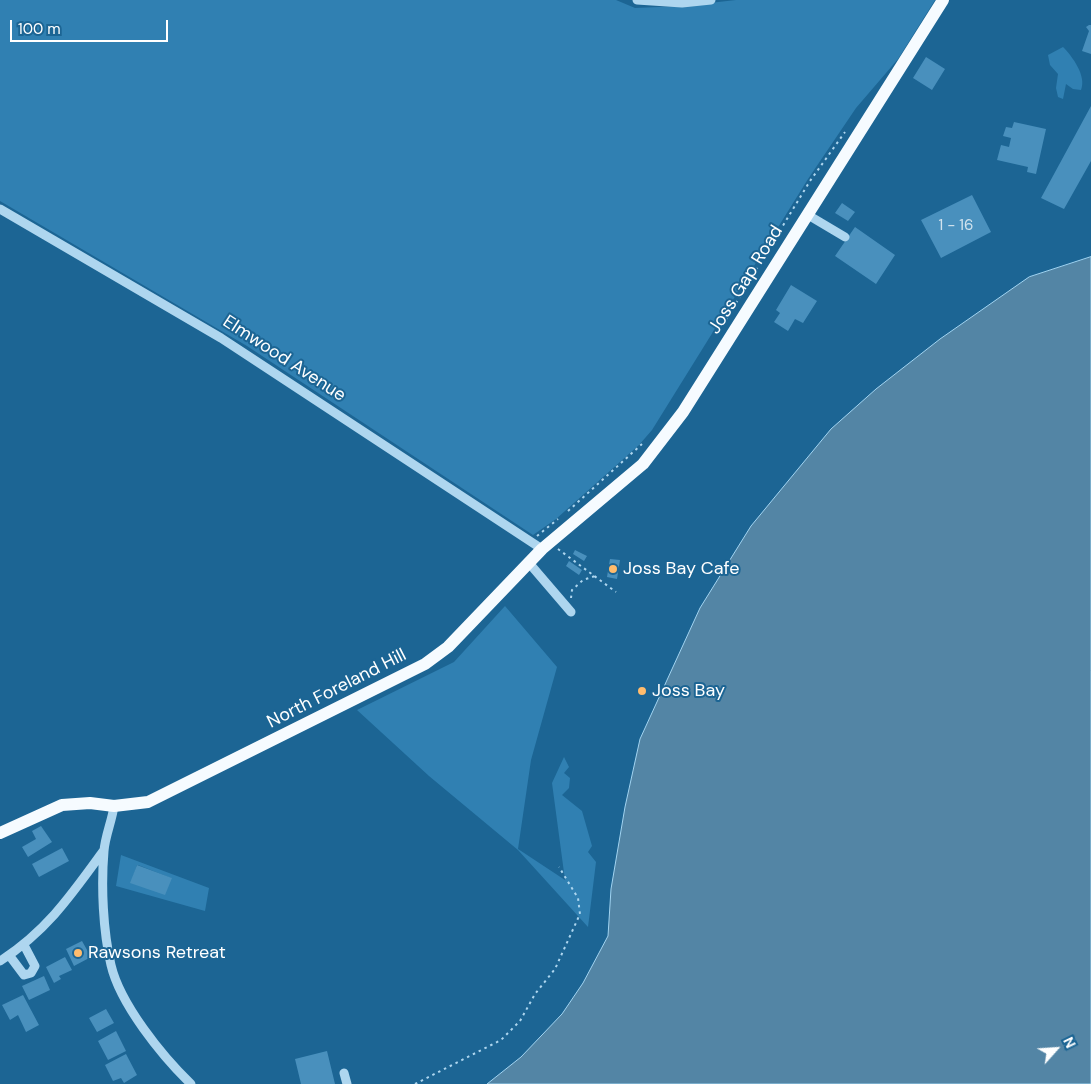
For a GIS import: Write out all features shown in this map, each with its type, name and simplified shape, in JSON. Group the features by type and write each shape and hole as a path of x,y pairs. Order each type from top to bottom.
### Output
{"main road":[{"name":"Joss Gap Road","path":"541,544 649,457 684,412 943,0"},
{"name":"North Foreland Hill","path":"0,833 62,805 90,803 114,806 148,802 425,664 448,647 529,563 541,544"}],"street":[{"path":"637,0 682,4 711,0"},
{"name":"Elmwood Avenue","path":"0,209 221,338 541,544"},
{"path":"808,215 845,237"},
{"path":"529,563 571,612"},
{"path":"114,806 104,850 104,928 111,967 130,1007 151,1040 191,1084"},
{"path":"0,961 24,945 44,928 65,904 104,850"},
{"path":"9,955 20,972 24,975 31,973 35,966 24,945"},
{"path":"344,1074 347,1084"}],"path":[{"path":"718,333 810,181 849,126"},
{"path":"566,512 648,438"},
{"path":"561,517 539,532 541,544 595,576 616,592"},
{"path":"572,590 583,580 595,576"},
{"path":"415,1084 501,1040 520,1021 535,994 555,969 580,914 578,898 558,866"}],"shaded area":[{"path":"0,0 616,0 635,8 683,6 736,0 935,0 898,59 856,108 808,179 652,430 639,445 556,519 533,535 247,346 0,201"},
{"path":"1063,47 1078,67 1082,85 1081,90 1073,89 1066,84 1063,99 1058,97 1056,88 1058,74 1050,65 1048,55"},
{"path":"1091,257 1091,1084 487,1084 521,1057 562,1014 583,983 608,936 611,889 625,807 640,739 700,608 751,526 831,429 876,389 940,339 1029,277"},
{"path":"505,606 557,667 531,760 518,849 565,880 552,783 564,757 569,767 564,773 570,778 569,788 562,795 582,811 592,846 588,852 596,862 588,927 518,850 429,776 357,710 454,662"},
{"path":"121,855 209,888 205,911 116,886","holes":["137,865 171,878 131,883"]}],"building":[{"path":"1091,25 1091,54 1082,51 1089,31 1086,27"},
{"path":"926,57 945,69 932,90 913,78"},
{"path":"1091,106 1091,161 1064,209 1041,198"},
{"path":"1014,122 1046,129 1036,174 1027,172 1028,167 997,160 1001,145 1009,147 1011,138 1003,136 1006,127 1012,128"},
{"path":"972,195 991,232 941,258 921,220"},
{"path":"842,203 855,212 848,221 835,213"},
{"path":"855,227 895,255 876,284 835,256"},
{"path":"791,285 817,301 803,323 795,319 788,331 774,322 780,313 776,310"},
{"path":"575,550 587,556 584,561 573,554"},
{"path":"610,559 620,560 617,579 607,577"},
{"path":"569,561 582,570 579,575 566,566"},
{"path":"41,826 52,842 28,857 22,847 36,839 32,831"},
{"path":"62,848 69,861 39,877 32,864"},
{"path":"137,865 172,878 165,895 130,883"},
{"name":"Rawsons Retreat","path":"82,941 91,957 74,966 66,949"},
{"path":"65,957 72,970 59,976 61,979 54,983 46,967"},
{"path":"44,976 50,990 29,1000 22,986"},
{"path":"23,995 39,1025 26,1032 18,1015 10,1020 2,1005"},
{"path":"106,1009 114,1023 97,1032 89,1018"},
{"path":"116,1031 126,1051 108,1060 98,1041"},
{"path":"327,1051 335,1084 301,1084 295,1059"},
{"path":"126,1054 137,1075 124,1083 121,1078 113,1081 105,1065"}],"place":[{"name":"Joss Bay Cafe","path":"613,569"},
{"name":"Joss Bay","path":"642,691"},
{"name":"Rawsons Retreat","path":"78,953"}]}
